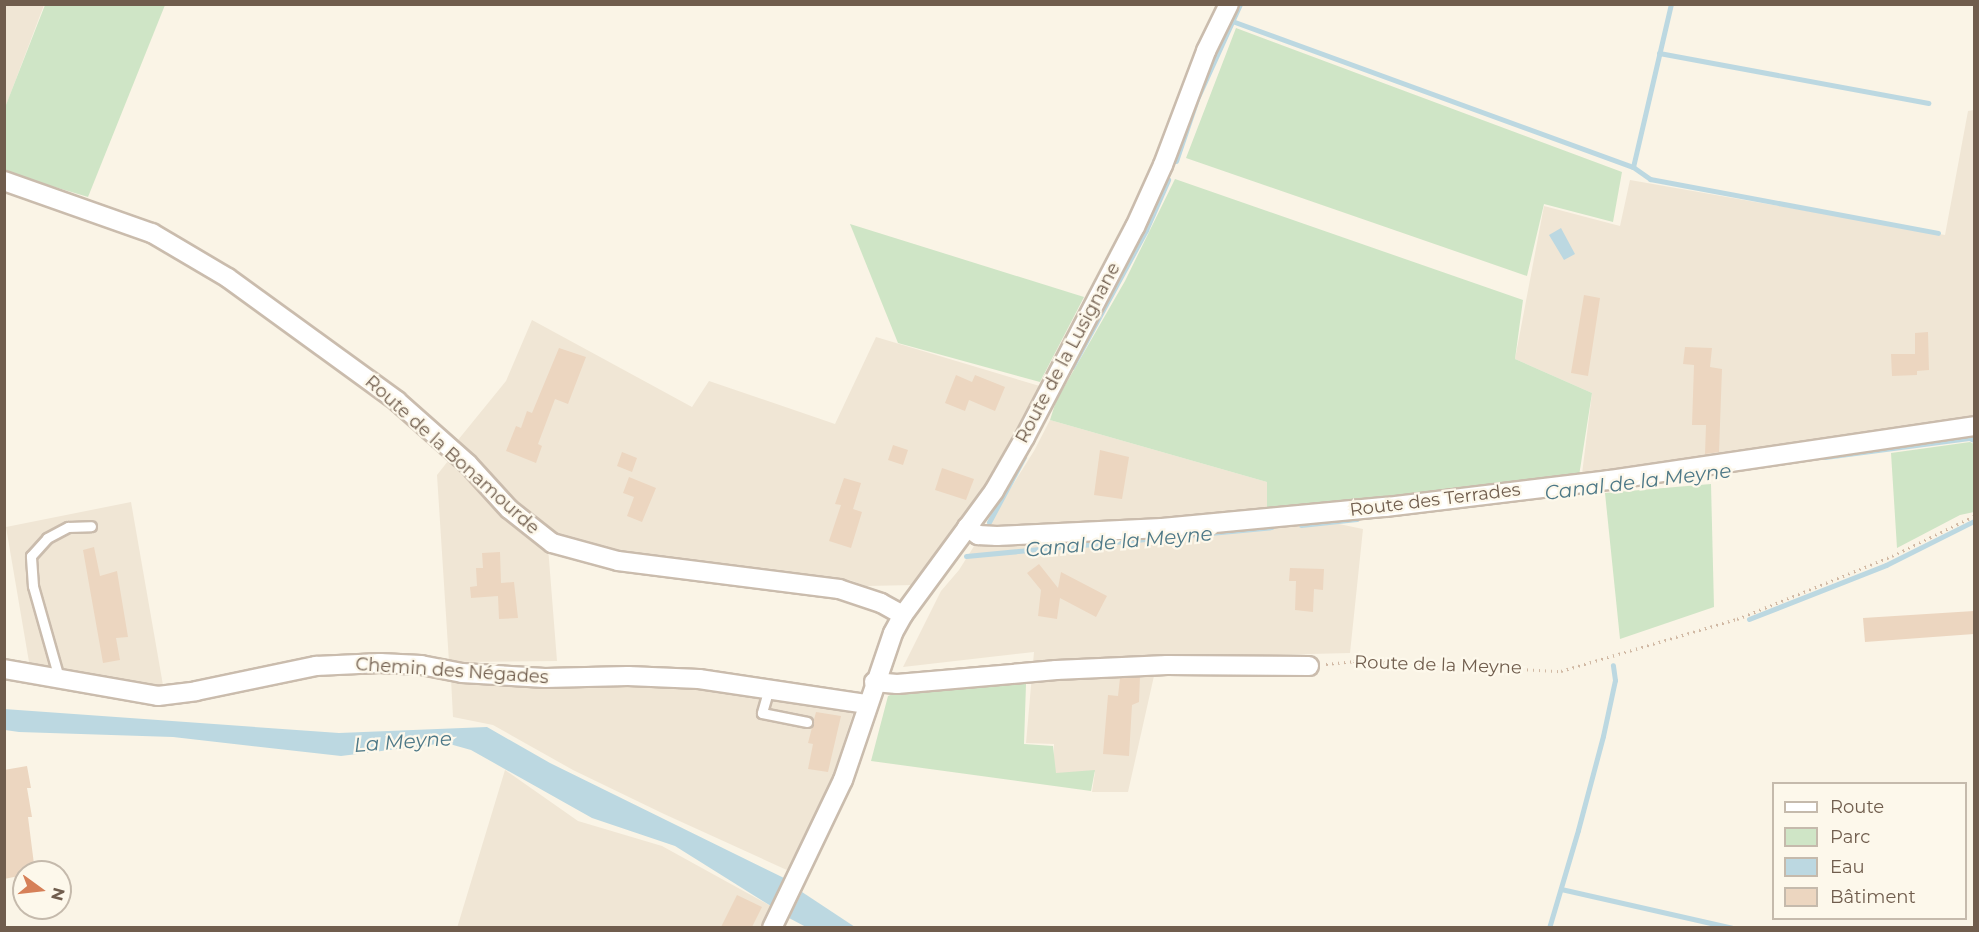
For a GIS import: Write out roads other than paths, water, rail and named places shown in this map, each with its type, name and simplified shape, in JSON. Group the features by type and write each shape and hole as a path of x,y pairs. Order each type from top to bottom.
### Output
{"street":[{"name":"Route de la Lusignane","path":"774,922 843,780 874,682 903,615 993,491 1025,437 1134,227 1163,165 1206,51 1229,4"},
{"name":"Route de la Bonamourde","path":"4,181 152,233 228,278 397,401 468,464 509,509 552,543 618,561 839,589 881,603 903,615"},
{"name":"Route des Terrades","path":"967,527 973,533 997,536 1162,528 1386,507 1620,478 1974,426"},
{"name":"Chemin des Négades","path":"4,669 158,696 196,691 316,666 380,663 421,665 462,673 545,678 628,676 699,679 867,704"},
{"path":"874,682 897,684 1056,670 1167,665 1309,666"}],"lane":[{"path":"59,678 33,586 31,556 47,538 68,527 91,526"},
{"path":"769,688 762,713 807,722"}],"water":[{"path":"1561,228 1575,254 1564,260 1549,235"},
{"name":"La Meyne","path":"4,709 339,733 487,727 550,763 784,878 771,906 675,846 592,818 471,750 446,743 341,756 173,737 19,732 5,730"},
{"path":"802,892 855,927 806,927 789,918"}],"waterway":[{"path":"1176,161 1197,99 1240,4"},
{"path":"1232,21 1633,167 1671,4"},
{"path":"1659,53 1928,103"},
{"path":"1633,167 1650,179 1938,233"},
{"path":"1072,367 1146,230 1168,180"},
{"name":"Canal de la Meyne","path":"1825,457 1969,438 1974,440"},
{"path":"989,522 1024,457"},
{"name":"Canal de la Meyne","path":"1301,525 1357,519"},
{"path":"1749,619 1886,565 1974,521"},
{"name":"Canal de la Meyne","path":"966,556 1272,527"},
{"path":"1549,928 1603,736 1615,680 1613,665"},
{"path":"1561,889 1732,928"}]}
